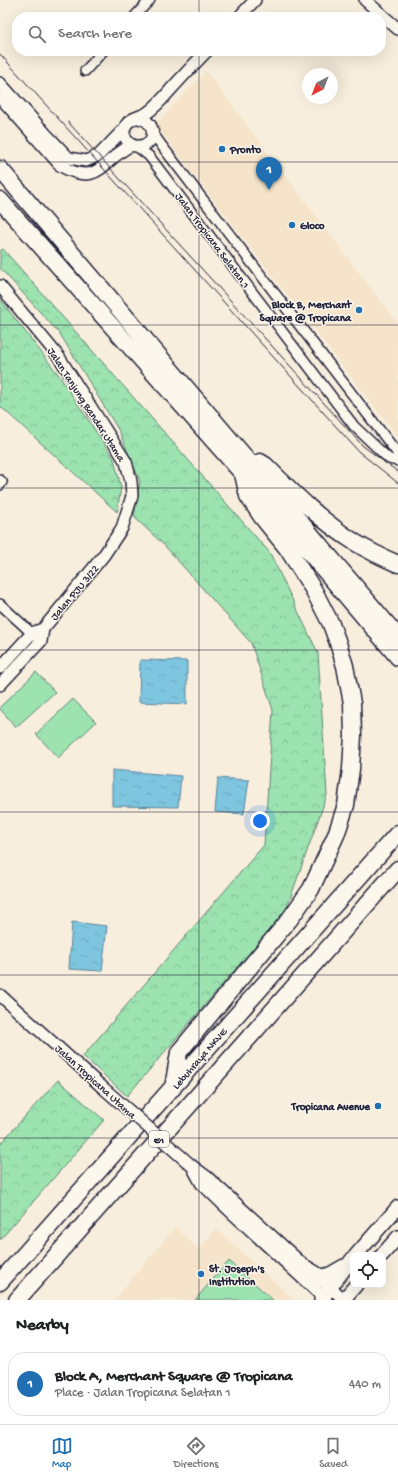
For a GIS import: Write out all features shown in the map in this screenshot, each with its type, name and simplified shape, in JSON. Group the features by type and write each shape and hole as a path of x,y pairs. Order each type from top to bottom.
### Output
{"highway":[{"path":"0,169 398,637"},
{"path":"0,200 243,474 398,658"},
{"path":"244,455 265,465 300,499 340,532 357,544 398,564"},
{"path":"173,1088 179,1052 289,920 300,906 310,889 336,835 346,805 351,769 353,735 352,703 346,672 338,643 313,589 287,548 262,517 248,496 243,474"},
{"name":"Lebuhraya NKVE","path":"0,1282 398,833"},
{"name":"E1","path":"17,1300 398,869"}],"main road":[{"path":"358,1252 398,1207"},
{"path":"385,1252 398,1237"},
{"path":"306,1267 321,1276 330,1274 350,1260"},
{"path":"325,1296 350,1262"},
{"path":"344,1300 354,1288"}],"street":[{"path":"139,12 150,0"},
{"path":"244,12 255,0"},
{"path":"365,0 379,12"},
{"path":"386,18 398,29"},
{"path":"85,71 98,56"},
{"path":"0,83 69,158 86,161 99,156 130,121 138,118 156,106 202,56"},
{"path":"0,97 61,166 74,173 89,174 101,170 125,148 140,146 148,143 152,136 152,115 156,106"},
{"path":"138,118 146,120 152,129"},
{"path":"125,128 125,138 134,146"},
{"name":"Jalan Tropicana Selatan 1","path":"152,129 162,146 398,454"},
{"name":"Jalan Tropicana Selatan 1","path":"134,146 149,156 354,426 389,459 398,461"},
{"name":"Jalan Tanjung Bandar Utama","path":"0,286 59,357 126,462 131,480 132,496 122,528 104,555"},
{"path":"0,480 2,482 0,485"},
{"name":"Jalan PJU 3/22","path":"41,641 43,629 104,555"},
{"path":"0,604 41,641 0,685"},
{"name":"Jalan PJU 3/22","path":"32,632 43,629"},
{"path":"0,668 32,632"},
{"name":"Jalan Tropicana Utama","path":"0,995 100,1086 192,1166 207,1177 306,1267 325,1296"},
{"name":"Jalan Tropicana Utama","path":"192,1166 201,1183 325,1296"},
{"path":"325,1296 344,1300"}],"shaded area":[{"path":"206,71 398,324 398,437 155,125"},
{"name":"St. Joseph's Institution","path":"175,1227 198,1249 216,1229 294,1300 114,1300"}],"green space":[{"path":"3,249 270,553 318,653 327,795 286,910 127,1096 83,1056 264,845 273,710 251,643 164,545 134,517 140,481 119,431 60,334 0,268 0,251"},
{"path":"0,299 58,374 114,459 121,487 117,512 0,406"},
{"path":"36,672 55,692 16,727 0,709 0,707"},
{"path":"73,699 96,722 58,758 36,734"},
{"path":"58,1080 104,1120 0,1240 0,1144"},
{"path":"229,1261 273,1300 195,1300"}],"water":[{"path":"140,660 187,661 187,704 139,702"},
{"path":"112,770 181,776 178,807 112,806"},
{"path":"218,778 249,780 244,814 215,812"},
{"path":"72,922 107,926 102,971 69,969"}],"tram line":[{"path":"0,54 359,452 398,483"},
{"path":"68,122 363,446 398,472"}],"place":[{"name":"Pronto","path":"222,149"},
{"name":"Block A, Merchant Square @ Tropicana","path":"269,190"},
{"name":"Gloco","path":"292,225"},
{"name":"Block B, Merchant Square @ Tropicana","path":"359,310"},
{"name":"Tropicana Avenue","path":"378,1106"},
{"name":"St. Joseph's Institution","path":"201,1274"}]}
